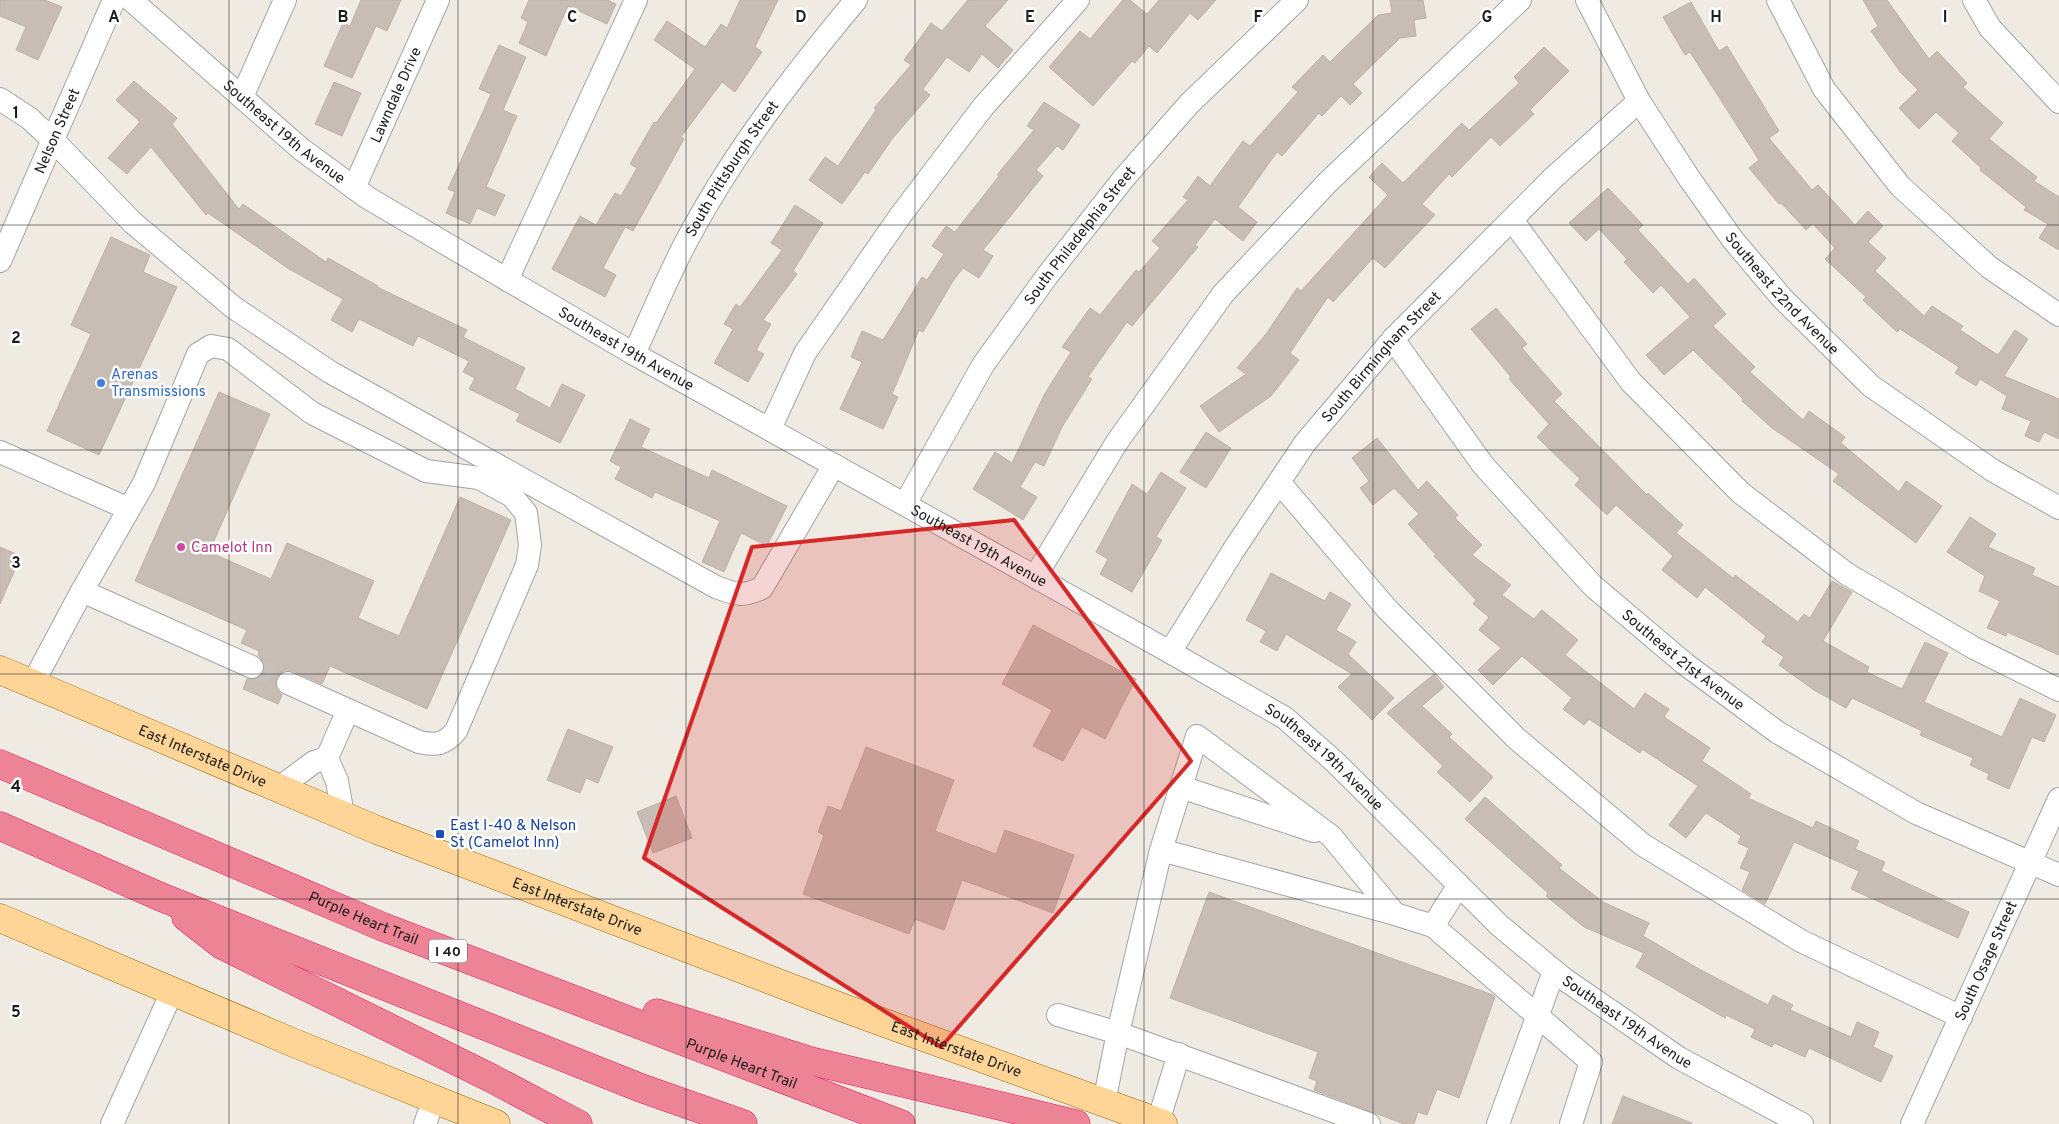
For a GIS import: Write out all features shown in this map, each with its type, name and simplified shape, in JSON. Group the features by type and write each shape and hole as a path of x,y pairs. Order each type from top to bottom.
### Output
{"highway":[{"name":"Purple Heart Trail","path":"0,764 383,927 901,1124"},
{"path":"0,826 161,898 641,1088 743,1124"},
{"path":"161,898 222,945 491,1078 578,1124"},
{"path":"383,927 446,934 639,1007 811,1061 1076,1124"}],"main road":[{"name":"East Interstate Drive","path":"0,670 343,815 592,913 848,1010 1160,1123"},
{"path":"0,918 172,992 430,1112 496,1124"}],"street":[{"name":"Nelson Street","path":"0,261 114,0"},
{"name":"Southeast 19th Avenue","path":"131,0 301,149 354,188 634,354 1285,718 1335,762 1499,925 1554,971 1623,1021 1679,1058 1802,1124"},
{"path":"242,97 285,0"},
{"name":"Lawndale Drive","path":"354,188 438,0"},
{"path":"507,280 636,0"},
{"name":"South Pittsburgh Street","path":"634,354 692,231 744,146 802,64 856,0"},
{"path":"770,430 806,353 900,216 983,107 1078,0"},
{"name":"South Philadelphia Street","path":"904,504 983,365 1053,268 1124,178 1189,104 1297,0"},
{"path":"1035,577 1117,442 1223,294 1328,182 1520,0"},
{"name":"Southeast 22nd Avenue","path":"1587,0 1639,101 1733,240 1782,298 1871,386 1992,470 2059,508"},
{"path":"1778,0 1824,89 1900,186 1989,267 2059,315"},
{"path":"1974,0 1990,28 2059,102"},
{"path":"0,99 29,118 53,140 132,222 241,313 330,372 716,587 734,594 746,595 762,588 834,465"},
{"name":"South Birmingham Street","path":"1170,652 1305,443 1393,339 1552,179 1639,101"},
{"path":"1512,220 1631,382 1741,494 1847,574 1974,648 2059,690"},
{"name":"Southeast 21st Avenue","path":"1393,339 1490,472 1593,586 1685,664 1777,732 1916,813 2059,875"},
{"path":"33,683 144,483 198,354 211,346 228,349 312,413 426,471 478,478 512,496 526,513 530,545 527,566 456,731 448,740 440,744 429,745 288,683"},
{"path":"0,452 129,509"},
{"path":"1279,482 1387,609 1516,739 1644,845 1801,941 1961,1017"},
{"path":"82,592 252,667"},
{"path":"343,815 337,780 327,758 348,710"},
{"path":"1104,1102 1118,1033 1161,850 1197,736 1331,836 1395,914"},
{"path":"279,788 314,762 327,758"},
{"path":"1181,787 1331,836"},
{"name":"South Osage Street","path":"1912,1124 2059,799"},
{"path":"1161,850 1434,926 1590,1062 1571,1124"},
{"path":"1434,926 1459,885"},
{"path":"1498,1124 1554,971"},
{"path":"112,1124 172,992"},
{"path":"1058,1015 1179,1054 1370,1124"},
{"path":"1160,1123 1179,1054"}],"highlighted area":[{"path":"1014,520 1191,761 941,1047 644,858 752,547"}],"building":[{"path":"0,0 45,0 62,7 38,60 16,50 26,27 0,16"},
{"path":"361,0 401,0 387,31 376,26 352,78 324,66 343,23 350,26"},
{"path":"529,0 607,0 616,4 607,24 568,6 546,56 519,43 528,22 521,18"},
{"path":"740,0 778,0 755,47 762,52 735,92 722,82 681,137 684,139 633,231 625,227 603,268 616,275 605,297 552,269 580,216 596,225 615,193 621,196 637,168 630,164 654,122 656,123 695,69 654,40 667,21 705,47 721,24 727,28"},
{"path":"968,0 1008,0 985,26 1013,50 998,68 982,54 969,72 947,57 923,89 930,95 892,139 868,174 865,172 842,204 809,180 825,157 838,166 876,110 874,108 911,65 904,60 931,23 942,31"},
{"path":"1123,0 1130,0 1147,14 1159,0 1216,0 1198,20 1190,13 1157,53 1149,46 1135,63 1132,61 1093,106 1049,67 1080,31 1090,39"},
{"path":"1390,0 1423,0 1426,18 1414,20 1416,36 1400,38 1353,84 1362,93 1350,105 1341,96 1322,116 1319,113 1282,156 1277,152 1238,207 1257,222 1243,241 1215,219 1195,245 1198,247 1132,326 1127,322 1088,377 1092,379 1062,427 1044,466 1035,462 1020,487 1037,497 1023,520 973,489 995,452 1012,463 1044,395 1071,352 1062,347 1090,308 1100,315 1136,270 1139,272 1160,248 1152,241 1188,200 1183,197 1198,176 1210,186 1243,141 1250,146 1298,92 1292,87 1323,55 1330,62 1378,15 1392,13"},
{"path":"1863,0 1887,0 1929,59 1937,51 1967,83 1963,87 2003,123 1989,139 2037,177 2034,181 2059,197 2059,250 2039,238 2048,224 2024,210 2026,207 1980,170 1981,168 1952,141 1959,133 1936,112 1919,129 1899,108 1918,90 1901,73 1871,31 1878,26"},
{"path":"1691,2 1719,51 1727,46 1779,131 1769,138 1812,190 1818,185 1855,225 1868,211 1883,226 1868,242 1886,258 1875,271 1924,316 1932,306 1963,326 1960,330 1998,355 2015,330 2028,339 2004,376 2059,399 2059,439 2044,432 2039,442 2025,436 2031,421 2002,409 2007,396 1980,379 1976,386 1955,373 1959,367 1900,329 1897,332 1863,300 1866,297 1825,259 1835,248 1813,224 1806,230 1781,203 1779,204 1749,168 1759,160 1690,52 1685,55 1663,17"},
{"path":"499,45 526,57 503,110 517,116 486,187 505,195 495,216 477,208 470,224 446,213 455,192 448,189 491,94 479,89"},
{"path":"1544,47 1569,71 1530,110 1534,114 1500,146 1491,137 1452,177 1449,174 1422,204 1435,215 1385,268 1373,258 1333,302 1328,297 1290,353 1299,360 1271,396 1219,432 1200,406 1246,374 1237,368 1266,334 1297,288 1301,291 1388,195 1369,177 1382,163 1403,183 1462,123 1469,130 1519,83 1514,77"},
{"path":"134,81 177,118 172,124 239,209 243,204 326,262 328,258 377,287 467,330 463,337 525,368 515,389 550,408 562,384 585,395 560,443 516,421 520,414 469,389 475,378 463,372 469,361 418,336 413,346 359,319 352,332 331,320 343,299 289,269 208,213 206,215 151,147 127,174 108,158 140,122 116,100"},
{"path":"334,82 361,93 342,136 315,124"},
{"path":"1044,102 1080,125 1063,150 1057,146 1036,170 1043,176 983,250 993,256 979,278 963,268 953,281 923,332 919,330 892,394 898,397 883,429 840,409 862,362 851,357 862,331 883,340 922,277 927,280 944,254 932,246 946,226 955,232 999,176 997,175 1034,130 1027,126"},
{"path":"1608,188 1643,225 1638,230 1688,284 1694,278 1726,314 1713,326 1755,367 1750,372 1803,420 1809,411 1845,437 1841,443 1899,492 1906,481 1942,506 1916,543 1833,481 1839,474 1772,428 1742,401 1743,399 1693,350 1664,375 1646,355 1690,317 1661,285 1653,293 1624,262 1627,259 1599,229 1586,241 1569,223"},
{"path":"795,205 823,223 793,271 797,274 763,320 771,324 756,350 764,354 748,382 714,363 733,329 724,324 736,304 740,307 782,250 771,243"},
{"name":"Arenas Transmissions","path":"111,237 150,255 143,272 177,287 99,455 47,431 91,334 71,325"},
{"path":"1496,308 1527,344 1522,348 1562,394 1554,401 1647,495 1648,493 1683,525 1676,533 1733,578 1735,575 1798,622 1804,614 1810,618 1832,581 1852,592 1823,641 1869,667 1867,672 1902,689 1925,642 1948,653 1924,702 2002,737 2020,698 2056,715 2044,742 2032,737 2009,789 1987,779 1989,774 1970,765 1973,758 1920,735 1922,731 1852,698 1846,708 1814,690 1779,665 1784,657 1762,642 1766,636 1705,587 1697,598 1662,570 1673,556 1616,505 1607,515 1575,485 1580,479 1537,437 1549,424 1509,379 1511,377 1471,329"},
{"name":"Camelot Inn","path":"219,392 270,414 209,552 271,579 287,543 374,581 358,618 399,636 460,497 511,520 427,709 330,666 322,684 293,671 286,670 280,673 275,684 277,690 282,695 278,704 243,689 247,679 260,677 265,666 263,660 258,655 259,651 241,643 247,630 135,581"},
{"path":"630,419 650,429 641,447 709,478 712,470 787,506 767,546 741,533 724,572 702,562 720,521 655,492 652,498 615,479 621,467 610,461"},
{"path":"1206,432 1231,448 1206,488 1180,472"},
{"path":"1377,438 1418,490 1427,481 1458,515 1455,518 1482,545 1472,555 1511,585 1502,595 1534,619 1542,610 1578,640 1565,655 1634,709 1645,693 1669,709 1664,717 1710,748 1702,761 1751,794 1748,798 1813,828 1816,821 1859,841 1855,849 1885,862 1881,871 1969,912 1958,938 1851,889 1859,871 1794,842 1765,904 1742,890 1750,872 1740,868 1749,848 1738,843 1741,836 1706,813 1686,838 1669,825 1698,786 1642,749 1640,753 1589,719 1584,725 1563,709 1572,698 1522,656 1493,685 1478,670 1501,648 1479,630 1489,617 1473,604 1476,600 1434,556 1436,555 1408,524 1419,514 1394,488 1373,505 1360,488 1369,481 1352,458"},
{"path":"1161,472 1186,488 1156,537 1162,540 1132,592 1100,574 1108,559 1096,552 1132,484 1147,494"},
{"path":"1970,517 1996,534 1988,547 2035,568 2032,575 2059,587 2059,655 2007,632 2006,636 1987,628 2000,601 1979,591 1985,576 1947,552"},
{"path":"0,547 21,556 0,604"},
{"path":"1271,573 1325,601 1330,592 1351,604 1336,630 1356,642 1348,654 1394,698 1372,720 1338,687 1352,674 1286,634 1277,651 1260,642 1266,631 1246,620"},
{"path":"1033,625 1136,679 1105,739 1082,727 1063,761 1033,746 1052,710 1002,684"},
{"path":"1434,674 1444,687 1422,706 1452,734 1449,737 1493,777 1470,802 1437,772 1443,766 1387,713"},
{"path":"568,729 613,747 598,783 586,778 580,793 547,780"},
{"path":"866,747 954,780 935,831 996,854 1005,830 1074,855 1053,913 962,880 944,930 915,919 909,934 803,894 824,835 818,832 828,806 841,811"},
{"path":"676,796 692,838 653,853 637,812"},
{"path":"1485,797 1562,865 1559,868 1603,902 1649,923 1643,936 1699,969 1768,1005 1773,995 1793,1005 1790,1010 1851,1037 1857,1022 1879,1032 1873,1047 1893,1056 1881,1082 1809,1048 1805,1057 1774,1043 1772,1047 1751,1037 1755,1029 1726,1015 1725,1018 1636,967 1644,953 1584,927 1546,896 1548,893 1465,819"},
{"path":"1209,892 1493,995 1495,997 1459,1098 1437,1089 1427,1115 1418,1112 1414,1124 1404,1124 1314,1090 1317,1081 1309,1078 1318,1052 1170,998"},
{"path":"1623,1096 1692,1123 1612,1124"}],"tunnel":[{"path":"252,667 288,683"}],"place":[{"name":"Arenas Transmissions","path":"101,383"},
{"name":"Camelot Inn","path":"181,547"},
{"name":"East I-40 & Nelson St (Camelot Inn)","path":"440,834"}]}
